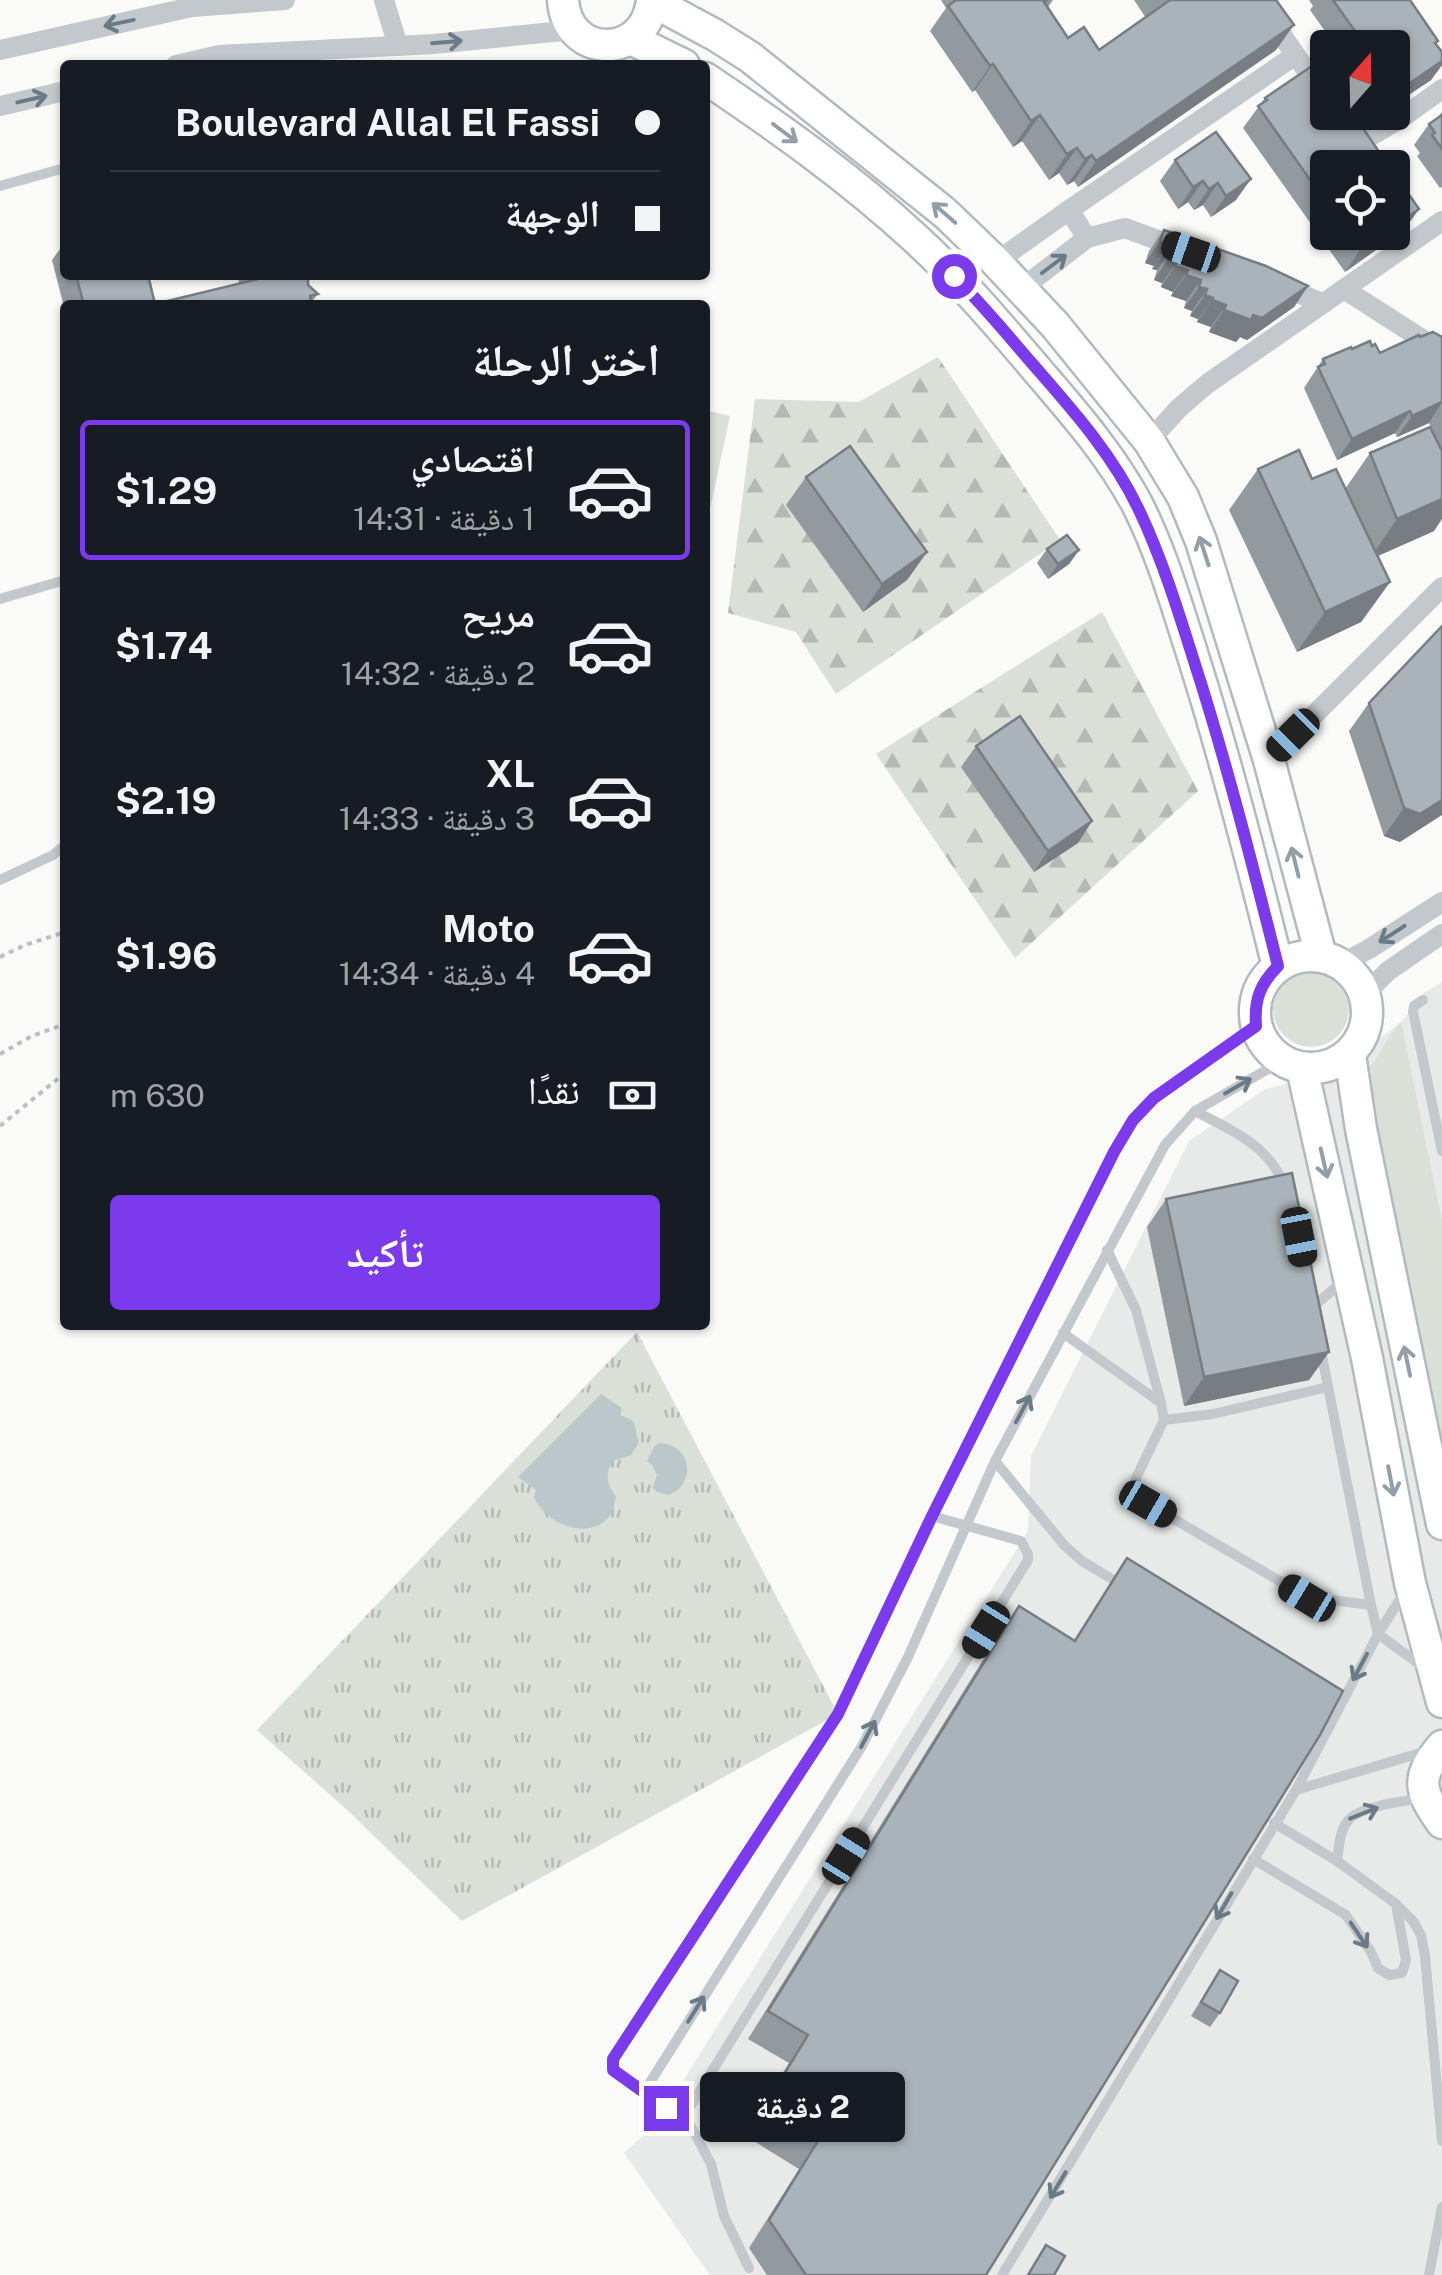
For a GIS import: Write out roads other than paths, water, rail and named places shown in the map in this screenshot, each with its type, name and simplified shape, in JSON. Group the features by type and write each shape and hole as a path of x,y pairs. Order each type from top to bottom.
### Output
{"main road":[{"path":"565,8 594,44 607,46 631,39 646,23 652,0 750,58 945,213 1054,325 1150,441 1183,497 1201,540 1331,961"},
{"path":"631,39 674,60"},
{"path":"710,81 848,181 915,238 973,295 1114,465 1138,506 1173,596 1241,817 1278,966"},
{"path":"1305,956 1331,961 1356,977 1366,994 1366,1027 1350,1055 1335,1064 1319,1069 1292,1064 1270,1051 1261,1040 1254,1009 1258,993 1266,978 1291,959 1305,956"},
{"path":"1350,1055 1361,1128 1442,1524"},
{"path":"1292,1064 1350,1276 1410,1583 1438,1689"},
{"path":"1442,1746 1430,1761 1424,1779 1424,1798 1442,1823"}],"street":[{"path":"0,50 192,8 285,0"},
{"path":"384,0 398,46"},
{"path":"1257,0 1310,77"},
{"path":"198,60 219,55 280,58 398,46 565,8"},
{"path":"996,262 1294,56"},
{"path":"1360,141 1442,89"},
{"path":"0,106 60,92"},
{"path":"1069,210 1087,238"},
{"path":"1150,441 1206,384 1344,289 1418,226 1442,221"},
{"path":"1021,289 1087,238 1125,228 1191,252"},
{"path":"1257,275 1322,303"},
{"path":"1344,289 1442,352"},
{"path":"1268,760 1442,587"},
{"path":"1331,961 1370,949 1442,902"},
{"path":"1366,994 1388,972 1442,934"}],"lane":[{"path":"0,186 60,169"},
{"path":"0,600 60,582"},
{"path":"0,880 60,849"},
{"path":"1423,1000 1414,1006 1413,1012 1442,1150"},
{"path":"749,2268 724,2216 711,2164 685,2115 666,2108 613,2070 613,2059 838,1714 932,1516 1133,1120 1154,1098 1256,1026"},
{"path":"644,2092 862,1746 908,1656 995,1461 1165,1144 1194,1111 1292,1064"},
{"path":"1194,1111 1262,1150 1278,1170 1292,1202"},
{"path":"1107,1250 1136,1310 1164,1420 1136,1478 1139,1496 1307,1598 1371,1605"},
{"path":"1313,1307 1350,1276"},
{"path":"1310,1290 1316,1323"},
{"path":"1063,1333 1161,1403"},
{"path":"1319,1339 1378,1634 1438,1689"},
{"path":"1164,1420 1212,1414 1328,1386"},
{"path":"995,1461 1064,1546 1130,1590"},
{"path":"685,2115 1026,1565 1028,1554 1021,1541 932,1516"},
{"path":"1002,2275 1296,1790 1378,1634 1410,1583"},
{"path":"1324,1699 1342,1702"},
{"path":"1296,1790 1442,1746"},
{"path":"1337,1862 1342,1833 1354,1814 1424,1798"},
{"path":"1274,1822 1337,1862 1414,1920 1425,1956 1442,2141"},
{"path":"1253,1859 1346,1915 1378,1968 1389,1974 1402,1973 1406,1960 1396,1904"},
{"path":"1429,2275 1442,2206"}]}
